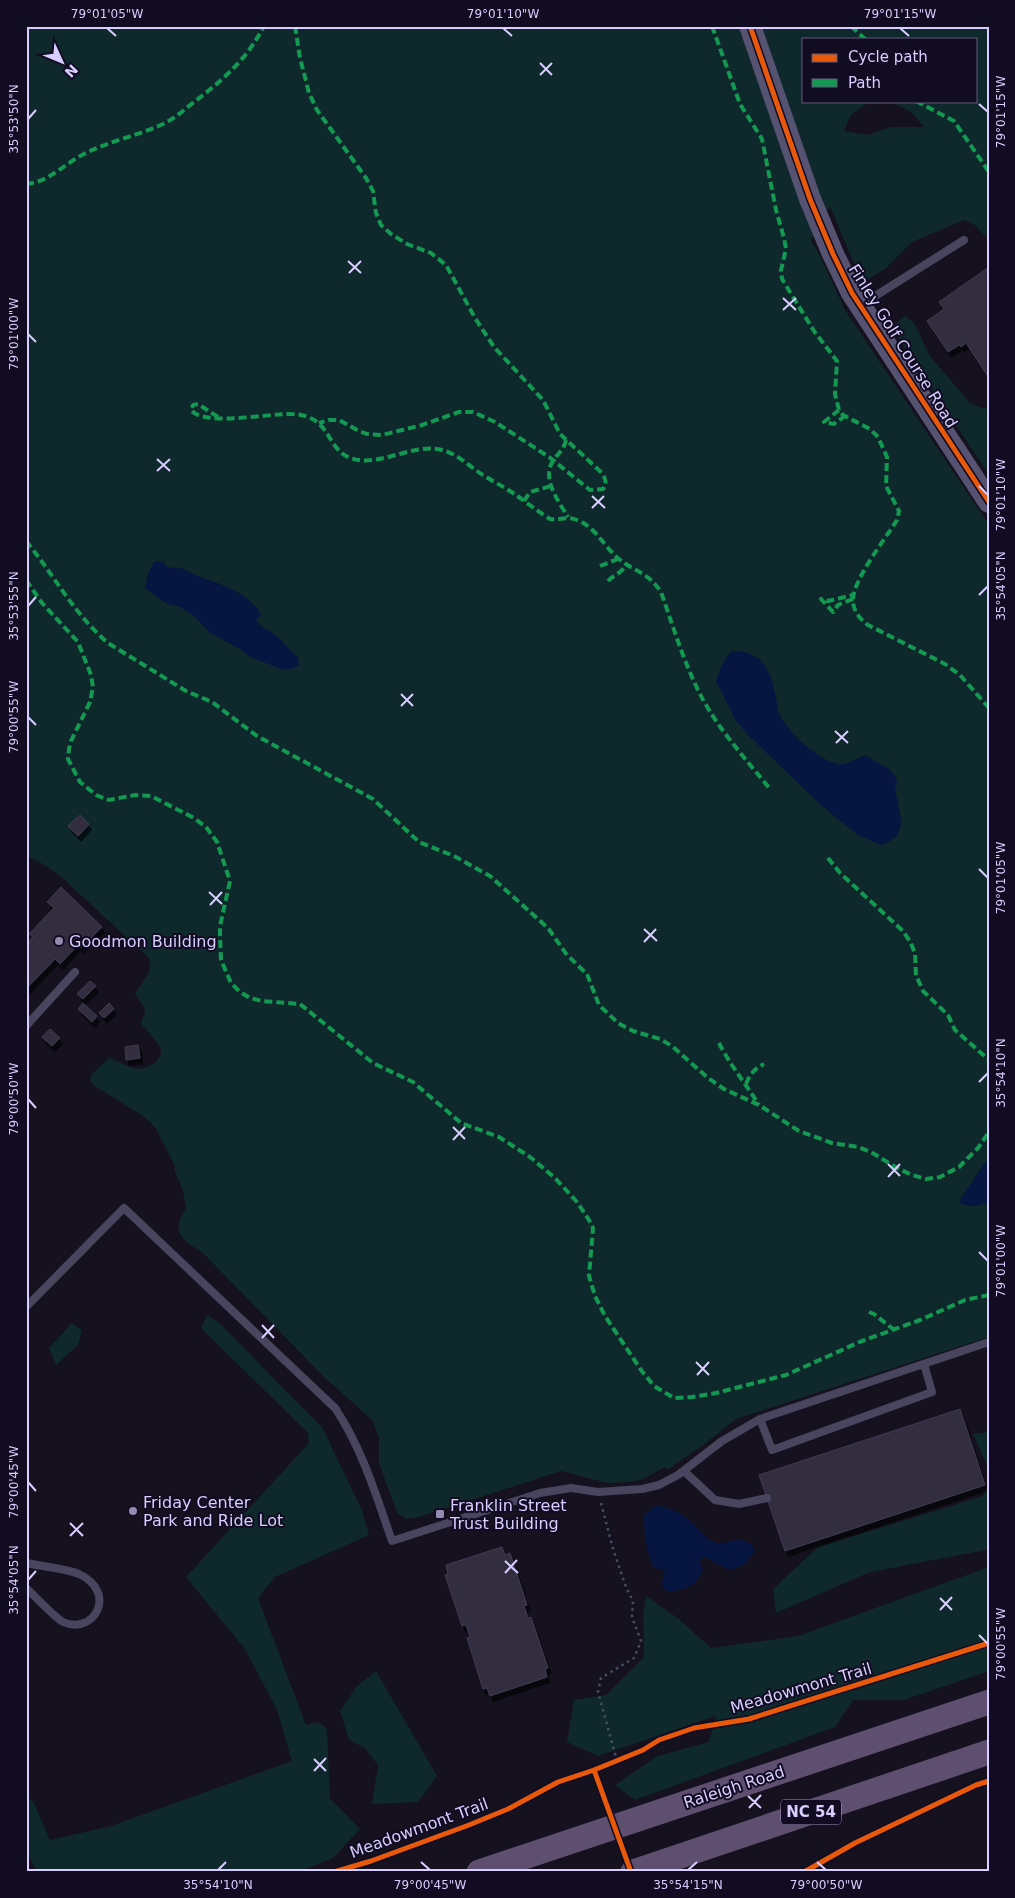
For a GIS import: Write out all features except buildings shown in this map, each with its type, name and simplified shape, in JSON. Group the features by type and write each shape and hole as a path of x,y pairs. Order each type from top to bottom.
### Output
{"main road":[{"name":"Raleigh Road","path":"479,1872 989,1702"},
{"name":"NC 54","path":"633,1872 989,1752"}],"street":[{"name":"Finley Golf Course Road","path":"750,26 810,199 833,254 859,306 989,502"}],"lane":[{"path":"859,306 964,240"},
{"path":"26,1026 75,972"},
{"path":"26,1307 124,1208 335,1408 347,1426 361,1454 392,1541 540,1493 571,1488 598,1492 650,1487 684,1471 722,1441 760,1419 989,1342"},
{"path":"760,1419 772,1450 932,1392 924,1364"},
{"path":"684,1471 715,1500 739,1504 767,1498"},
{"path":"26,1563 79,1574 93,1586 101,1600 97,1611 87,1622 73,1624 62,1622 26,1588"}],"path":[{"path":"598,1492 613,1549 633,1601 632,1617 641,1641 634,1658 601,1678 598,1692 617,1761"},
{"path":"609,1764 626,1757"}],"green space":[{"path":"26,26 989,26 989,240 975,225 964,220 912,242 886,268 862,283 830,206 811,240 845,310 989,525 989,1337 736,1419 702,1446 667,1470 665,1467 643,1479 632,1482 607,1483 561,1471 419,1517 407,1519 397,1513 379,1463 379,1438 372,1420 324,1377 203,1253 184,1240 179,1230 181,1217 186,1208 183,1191 175,1171 175,1166 155,1127 143,1116 93,1085 90,1080 91,1075 109,1058 138,1069 153,1064 161,1054 159,1046 141,1023 145,1012 144,1007 135,994 149,972 150,959 58,874 26,856"},
{"path":"905,316 914,323 930,356 969,402 989,409 989,475 894,332 897,322"},
{"path":"207,1315 219,1323 322,1427 362,1510 369,1535 275,1577 258,1598 306,1725 319,1722 327,1729 330,1798 360,1829 333,1858 298,1872 37,1872 26,1850 26,1794 34,1803 50,1840 111,1826 292,1761 277,1710 245,1649 186,1577 309,1443 308,1433 201,1328"},
{"path":"72,1323 82,1331 78,1345 56,1365 49,1348"},
{"path":"988,1432 989,1437 989,1470 973,1434"},
{"path":"989,1483 989,1552 986,1550 870,1572 776,1613 773,1589 818,1547 983,1496"},
{"path":"989,1567 989,1671 904,1700 853,1700 835,1727 635,1800 615,1785 657,1756 709,1742 716,1716 598,1756 567,1742 574,1700 606,1695 644,1657 643,1616 646,1596 679,1619 711,1648 798,1636"},
{"path":"376,1671 437,1776 418,1802 372,1804 378,1765 365,1748 349,1740 340,1711 356,1687"}],"water":[{"path":"163,561 168,568 185,570 234,590 249,600 261,614 256,620 261,626 278,637 298,657 299,665 284,670 250,657 240,649 210,633 194,616 180,607 167,604 145,588 148,574 154,562"},
{"path":"731,651 750,654 762,662 773,684 778,711 783,720 789,729 815,753 835,763 843,764 865,755 889,769 897,782 895,789 901,819 900,829 896,837 881,845 858,835 821,805 746,733 735,719 716,681 721,666"},
{"path":"989,1159 989,1202 974,1206 960,1203 961,1198"},
{"path":"656,1505 682,1515 713,1542 720,1543 738,1539 752,1544 755,1552 744,1565 729,1570 705,1557 699,1560 703,1570 693,1584 686,1588 669,1592 663,1588 662,1582 665,1571 653,1567 644,1529 644,1515"}],"marked path":[{"path":"26,184 42,180 94,149 171,120 234,68 258,38 264,26"},
{"path":"295,26 300,58 309,93 317,110 366,178 373,191 376,213 381,225 407,244 431,253 446,265 475,318 494,347 543,400 560,434 602,473 605,483 603,489 590,490 549,457 495,422 473,412 459,412 422,425 382,435 367,434 339,420 319,423"},
{"path":"712,26 740,104 762,139 786,249 781,270 782,279 814,331 837,361 835,394 839,410 843,415 870,429 878,437 887,457 886,486 899,511 897,520 857,583 853,602 856,612 868,625 945,664 960,675 989,708"},
{"path":"851,26 864,38"},
{"path":"918,102 954,121 989,172"},
{"path":"218,417 198,404 193,405 191,410 198,415 209,418 238,418 281,414 304,416 321,425 341,452 348,457 359,460 370,460 419,450 442,450 451,453 550,519 570,518 584,523 595,532 619,559 646,576 661,592 678,643 706,705 732,742 770,789"},
{"path":"839,410 824,422 834,424 845,416"},
{"path":"566,440 553,461 549,475 556,497 568,517"},
{"path":"524,501 530,492 551,486"},
{"path":"26,541 74,607 108,643 186,691 212,702 257,736 373,799 419,842 454,856 490,876 548,928 567,955 587,974 599,1005 618,1023 633,1031 660,1039 672,1046 708,1078 724,1089 759,1105 799,1131 832,1143 858,1147 871,1152 897,1168 926,1179 940,1177 959,1167 978,1148 989,1132"},
{"path":"600,566 618,559"},
{"path":"608,581 623,570 626,564"},
{"path":"26,580 42,603 78,642 91,675 93,687 90,702 69,749 68,759 80,782 96,795 109,800 135,795 151,796 194,818 206,827 217,842 230,881 220,926 220,936 221,960 231,983 250,998 262,1001 300,1004 373,1063 413,1082 461,1123 499,1137 530,1157 555,1178 577,1202 593,1228 589,1276 595,1296 605,1316 654,1386 674,1398 692,1397 716,1393 786,1375 862,1341 920,1320 965,1300 989,1295"},
{"path":"853,595 828,601 821,599 833,612 838,605 853,599"},
{"path":"828,858 840,873 903,931 911,943 915,954 916,975 923,991 948,1015 955,1030 989,1060"},
{"path":"719,1043 759,1105"},
{"path":"746,1084 753,1072 764,1064"},
{"path":"869,1312 893,1329"}],"cycle path":[{"path":"750,26 810,199 852,293 989,502"},
{"name":"Meadowmont Trail","path":"594,1770 643,1750 659,1740 694,1728 749,1719 989,1643"},
{"name":"Meadowmont Trail","path":"334,1872 371,1861 469,1825 508,1809 558,1782 594,1770 631,1872"},
{"path":"804,1872 855,1843 976,1785 989,1781"}],"place":[{"name":"Goodmon Building","path":"59,941"},
{"name":"Friday Center Park and Ride Lot","path":"133,1511"},
{"name":"Franklin Street Trust Building","path":"440,1514"}]}
